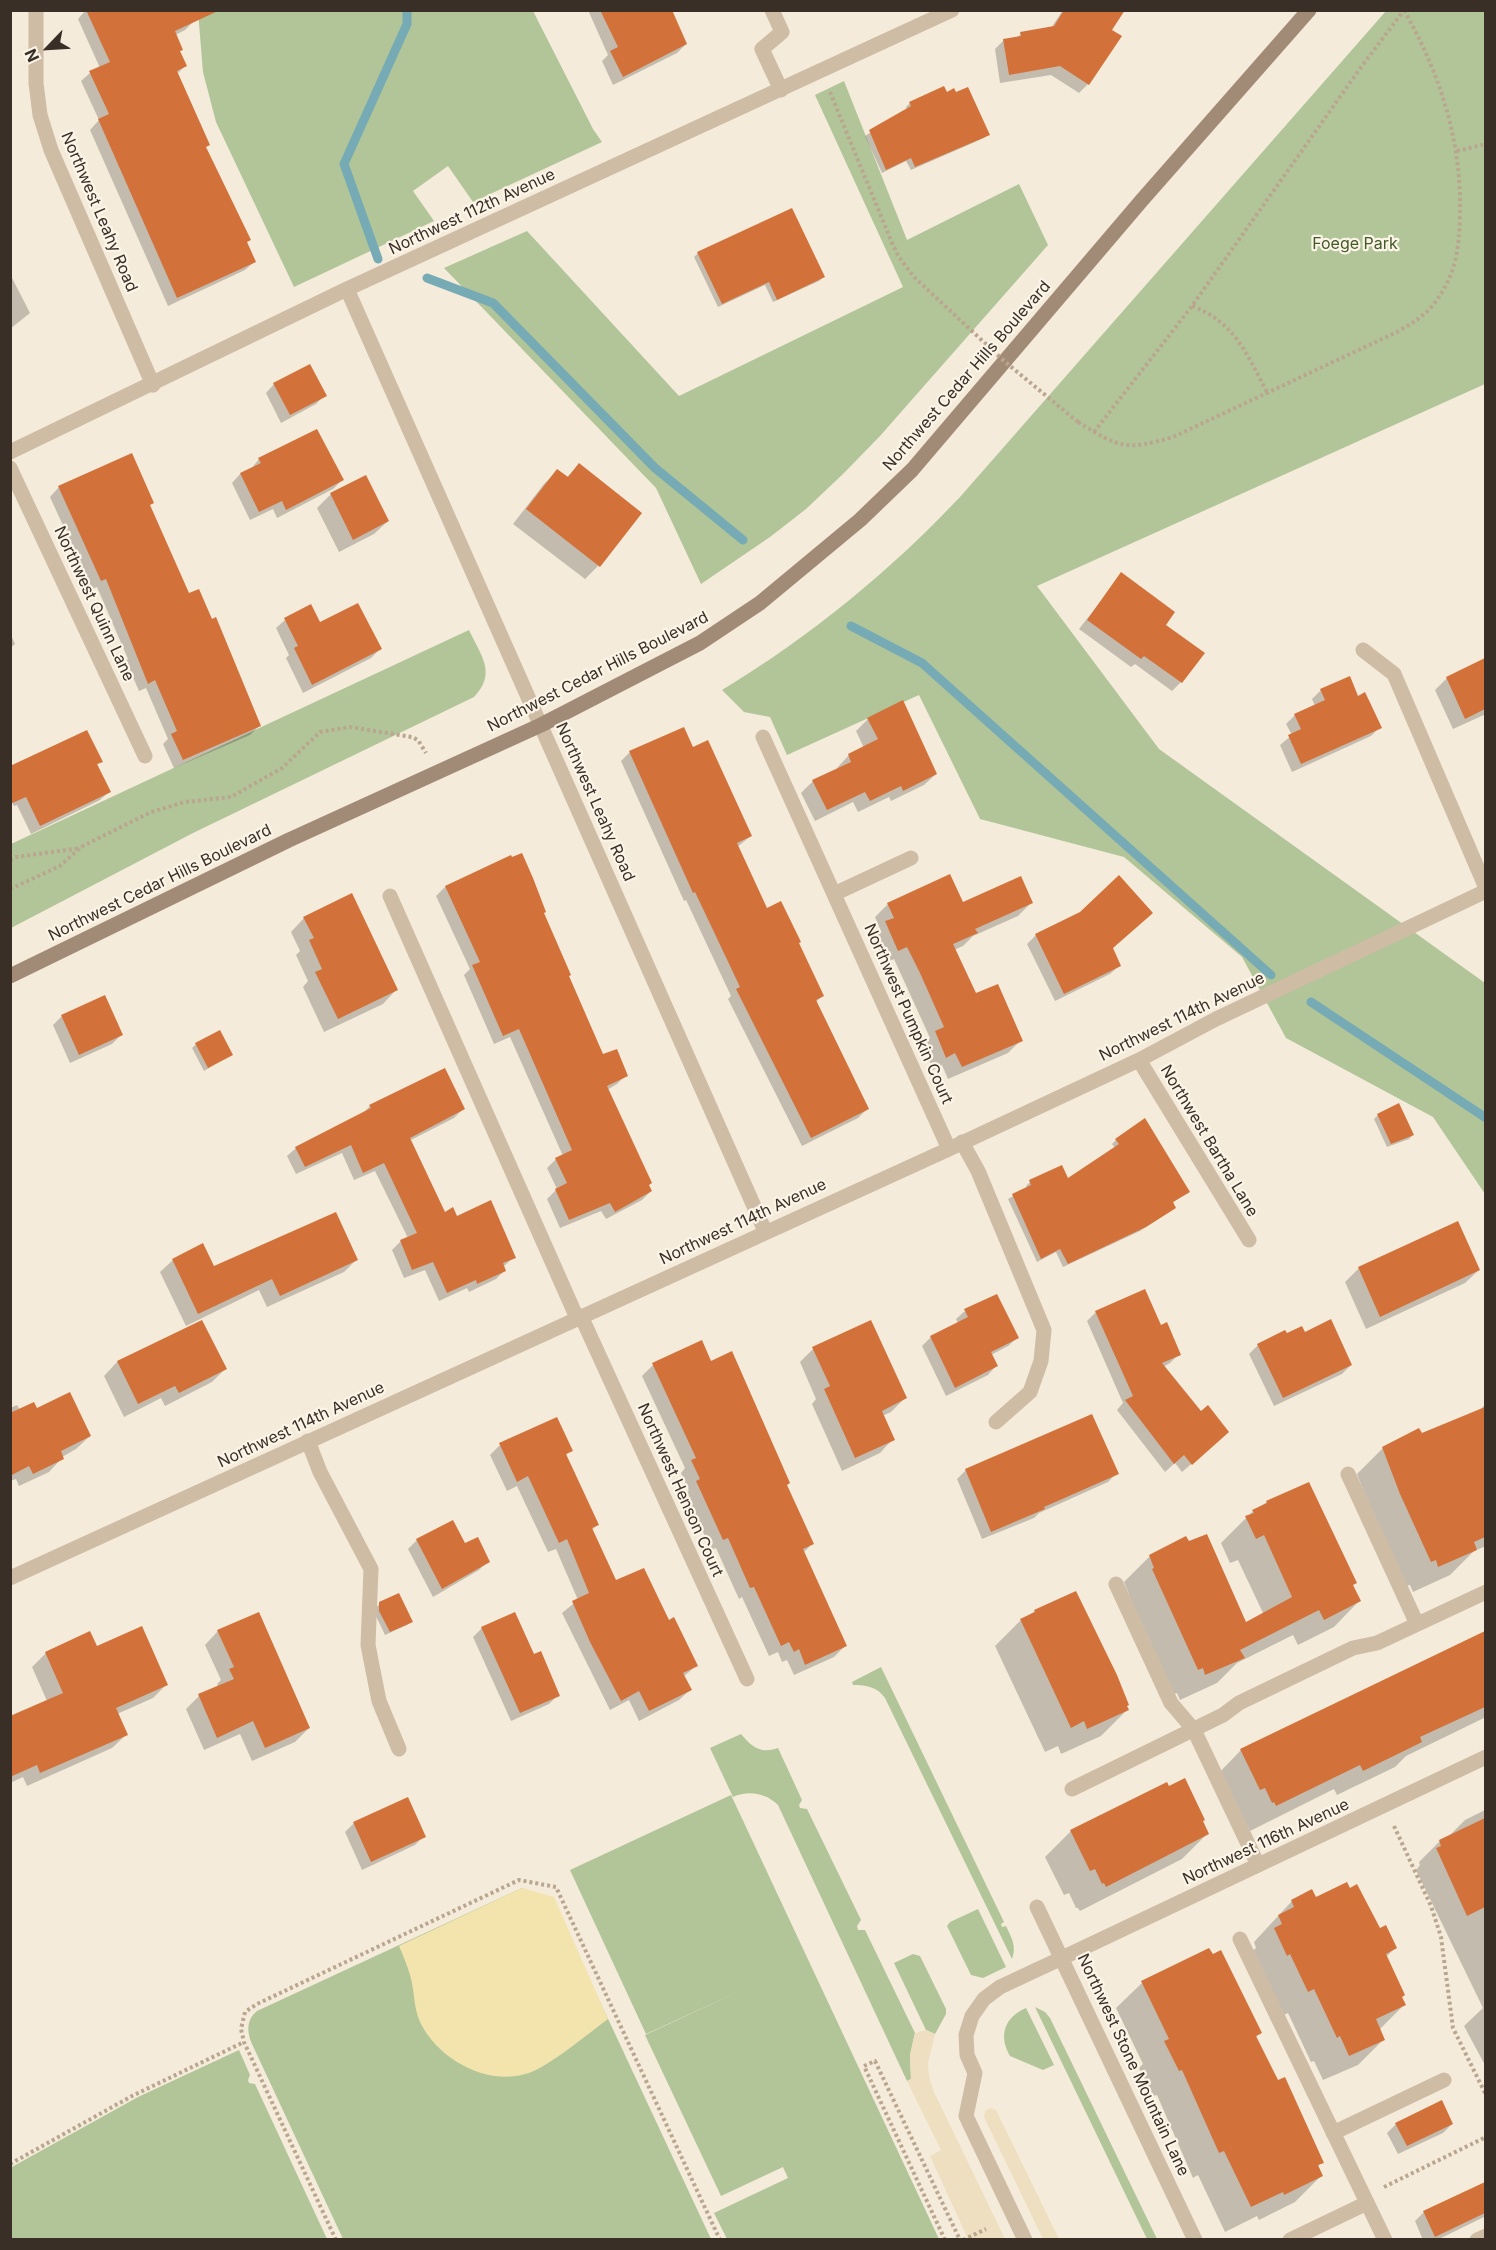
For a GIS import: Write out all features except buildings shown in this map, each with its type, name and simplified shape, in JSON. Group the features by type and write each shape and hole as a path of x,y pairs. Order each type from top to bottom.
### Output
{"main road":[{"name":"Northwest Cedar Hills Boulevard","path":"10,976 289,840 541,725 700,643 760,603 860,520 912,470 1142,200 1309,10"}],"street":[{"name":"Northwest Leahy Road","path":"36,10 36,82 40,115 51,150 153,385"},
{"path":"772,10 782,32 762,49 781,90"},
{"name":"Northwest 112th Avenue","path":"10,452 153,385 347,289 952,10"},
{"name":"Northwest Leahy Road","path":"347,289 765,1231"},
{"name":"Northwest Quinn Lane","path":"10,468 145,756"},
{"path":"1363,650 1394,674 1485,890"},
{"name":"Northwest Pumpkin Court","path":"763,737 834,894 956,1146 978,1171 1044,1330 1041,1362 1030,1392 996,1422"},
{"path":"834,894 911,858"},
{"name":"Northwest 114th Avenue","path":"10,1578 765,1231 956,1146 1139,1060 1216,1019 1485,890"},
{"name":"Northwest Henson Court","path":"390,896 579,1317 747,1679"},
{"name":"Northwest Bartha Lane","path":"1139,1060 1249,1240"},
{"path":"308,1442 320,1472 371,1569 368,1645 379,1701 399,1749"},
{"path":"1348,1474 1417,1624"},
{"path":"1116,1584 1171,1703 1194,1730 1258,1865"},
{"path":"1072,1789 1194,1730 1223,1715 1239,1703 1353,1648 1377,1643 1485,1592"},
{"name":"Northwest 116th Avenue","path":"1025,2240 966,2116 975,2073 967,2055 966,2035 972,2016 984,1999 1000,1987 1485,1757"},
{"name":"Northwest Stone Mountain Lane","path":"1037,1907 1195,2240"},
{"path":"1240,1939 1385,2240"},
{"path":"1333,2133 1444,2080"},
{"path":"1290,2240 1367,2203"},
{"path":"1477,2240 1485,2236"}],"path":[{"path":"821,72 892,243 914,277 1004,362 1078,422 1095,432 1119,445 1143,446 1173,437 1397,332 1421,318 1433,305 1452,272 1458,255 1461,182 1457,151 1438,82 1404,10 1192,306 1095,432"},
{"path":"1457,151 1485,144"},
{"path":"1192,306 1210,313 1225,324 1241,344 1268,394"},
{"path":"10,889 60,867 81,848 151,812 185,802 231,797 282,768 320,732 350,727 412,737 418,740 438,771"},
{"path":"10,860 16,857 81,848"},
{"path":"1384,1806 1431,1906 1441,1937 1453,2028 1485,2095"},
{"path":"336,2240 244,2042 241,2029 245,2012 257,2004 519,1880 556,1887 720,2240"},
{"path":"10,2164 132,2096 244,2042"},
{"path":"945,2240 864,2066 875,2061 961,2240 986,2229"},
{"path":"1367,2203 1387,2185 1485,2137"}],"green space":[{"path":"198,11 533,11 593,129 602,142 473,202 448,166 413,191 434,221 294,287 216,122 203,72"},
{"name":"Foege Park","path":"1386,11 1485,11 1485,384 1037,586 1159,749 1485,983 1485,1194 1433,1117 1286,1038 1242,957 1124,857 980,819 919,695 787,755 770,717 744,712 722,690 787,648 847,602 933,525"},
{"path":"844,81 907,240 1019,184 1048,245 880,436 844,473 806,509 770,537 701,584 656,488 444,268 527,231 679,396 903,287 815,95"},
{"path":"469,630 482,656 486,672 485,680 474,697 193,833 11,928 11,844"},
{"path":"881,1667 1004,1922 1001,1924 1002,1927 1006,1926 1010,1934 1014,1946 1012,1959 885,1698 871,1687 853,1685 852,1682"},
{"path":"741,1734 749,1743 761,1750 778,1748 802,1800 800,1808 807,1809 861,1920 857,1926 858,1930 865,1930 915,2033 910,2055 911,2079 907,2081 778,1805 757,1794 733,1797 710,1748"},
{"path":"731,1795 939,2239 727,2239 714,2213 788,2178 783,2167 721,2196 645,2035 744,1989 646,2034 570,1870"},
{"path":"522,1888 552,1899 711,2239 343,2239 252,2044 248,2031 251,2018 257,2011"},
{"path":"978,1909 1006,1967 983,1978 971,1975 947,1926 950,1922"},
{"path":"913,1954 920,1956 946,2009 946,2014 935,2034 926,2030 894,1963"},
{"path":"1035,2007 1045,2012 1050,2018 1157,2239 1147,2239"},
{"path":"1026,2008 1054,2065 1043,2070 1010,2056 1004,2041 1006,2028 1013,2016"},
{"path":"239,2050 250,2075 249,2083 255,2084 327,2239 11,2239 10,2168 138,2097"}],"sand":[{"path":"522,1888 554,1897 608,2019 565,2052 538,2069 522,2075 505,2077 488,2075 456,2061 430,2038 418,2018 410,1975 399,1946"}],"shaded area":[{"path":"926,2030 935,2034 928,2063 933,2090 1005,2239 968,2239 930,2156 941,2150 907,2081 911,2079 910,2055 915,2033"},
{"path":"990,2108 996,2110 1059,2239 1043,2239 984,2117 985,2111"}],"waterway":[{"path":"378,259 344,164 407,24 407,10"},
{"path":"427,278 493,303 655,468 743,540"},
{"path":"851,626 922,663 1271,975"},
{"path":"1311,1002 1486,1118"}]}
